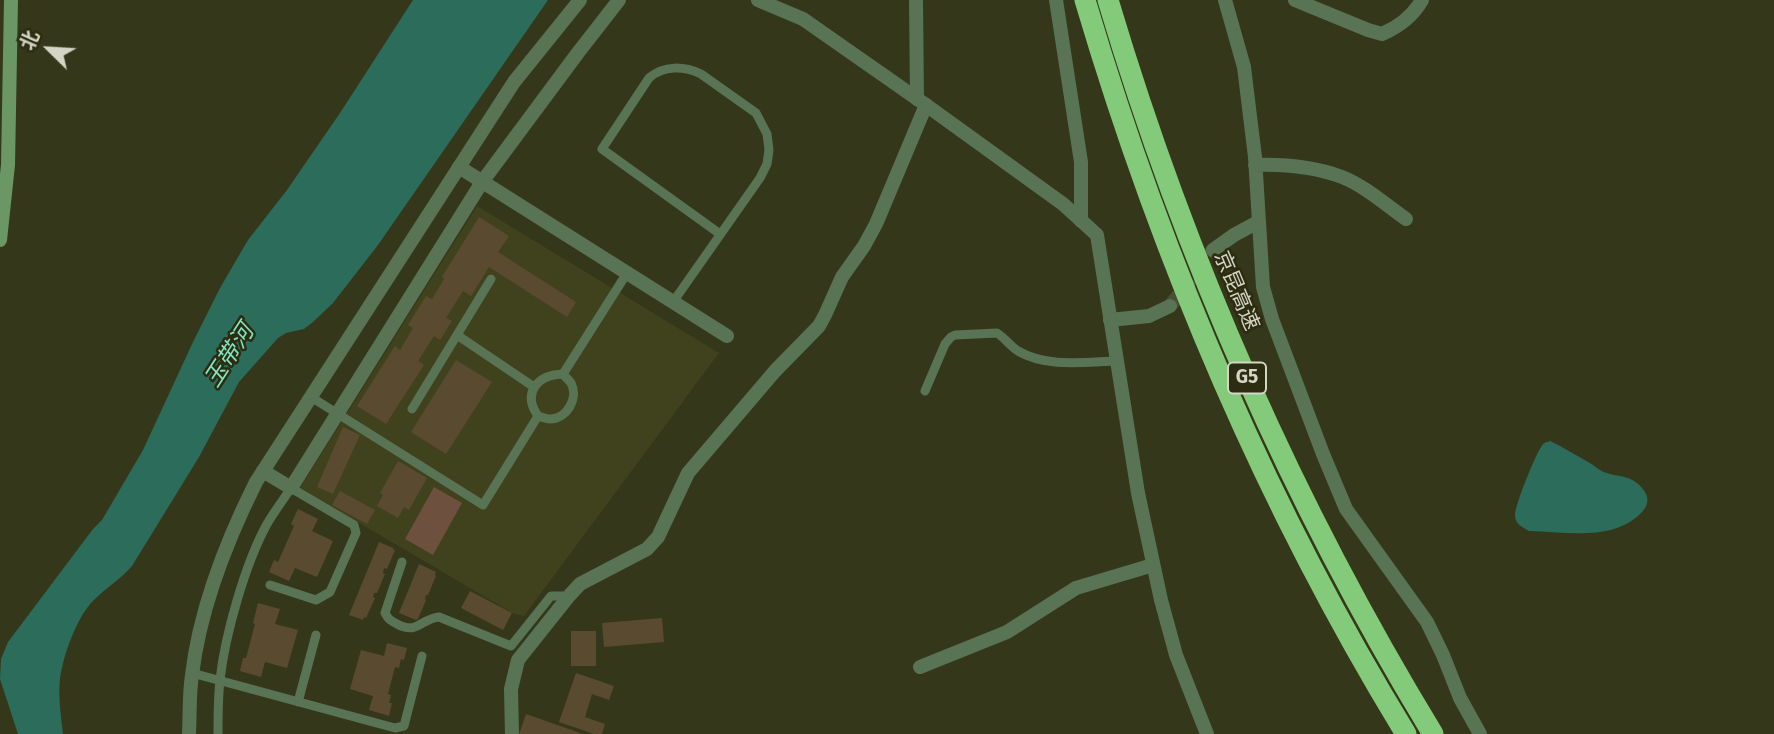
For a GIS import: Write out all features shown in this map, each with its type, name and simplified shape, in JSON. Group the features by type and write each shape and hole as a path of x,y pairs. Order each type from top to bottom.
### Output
{"highway":[{"name":"G5","path":"1085,0 1119,112 1159,224 1235,408 1312,568 1406,734"},
{"name":"京昆高速","path":"1108,0 1141,105 1185,229 1255,398 1350,590 1433,734"}],"main road":[{"path":"0,240 8,165 11,0"}],"street":[{"path":"189,734 192,673 202,626 220,564 241,512 263,471 514,82 580,0"},
{"path":"263,471 291,488 482,182 620,0"},
{"path":"758,0 803,19 1063,204 1097,235 1138,493 1153,565 1176,655 1207,734"},
{"path":"512,734 511,689 518,660 583,582 647,549 653,543 688,473 775,371 819,326 842,277 864,246 876,224 921,102 916,0"},
{"path":"1056,0 1081,162 1081,221"},
{"path":"1225,0 1244,68 1255,165 1263,287 1268,307 1340,496 1353,520 1427,622 1460,698 1480,734"},
{"path":"1296,0 1381,34 1406,20 1417,10 1422,0"},
{"path":"1255,165 1278,164 1343,178 1406,219"},
{"path":"458,167 727,336"},
{"path":"1213,250 1234,234 1258,222"},
{"path":"1110,320 1149,316 1170,306"},
{"path":"920,667 1007,632 1076,588 1153,565"}],"lane":[{"path":"673,302 760,177 767,164 769,150 767,134 757,113 701,74 683,68 661,69 649,78 602,149 720,234"},
{"path":"563,374 627,273"},
{"path":"412,409 491,279"},
{"path":"925,391 945,344 956,335 997,333 1014,349 1026,355 1064,363 1117,361"},
{"path":"457,335 534,387"},
{"path":"552,374 563,374 571,383 573,395 570,407 562,415 550,419 538,416 532,408 534,387 552,374"},
{"path":"311,397 483,505 538,416"},
{"path":"218,734 219,681 224,654 234,612 267,524 291,488 354,525 356,533 330,592 316,600 270,586"},
{"path":"401,562 385,613 390,621 406,629 415,628 439,617 511,646 551,596 569,596"},
{"path":"298,702 316,635"},
{"path":"192,673 395,728 404,726 422,656"}],"shaded area":[{"path":"477,206 719,353 524,616 514,614 300,488"},
{"path":"434,487 462,503 433,555 405,539"}],"water":[{"name":"玉带河","path":"413,0 548,0 378,245 333,303 304,329 286,333 278,338 239,382 199,457 132,566 85,610 67,649 60,679 63,734 18,734 0,679 1,659 8,642 102,520 143,450 220,288 248,240 287,190 340,113"},
{"path":"1550,441 1603,472 1626,477 1637,483 1647,496 1643,511 1632,521 1619,527 1590,533 1529,531 1521,527 1515,518 1518,501 1538,452 1543,444"}],"building":[{"path":"479,217 509,236 498,252 576,302 567,317 489,267 471,296 463,291 446,318 452,321 440,340 434,336 418,361 424,365 386,424 357,406 395,346 400,350 413,328 408,325 426,296 432,299 444,279 442,277"},
{"path":"456,360 492,382 446,454 411,432"},
{"path":"343,427 360,435 333,494 317,487"},
{"path":"398,461 427,478 409,510 404,507 398,518 377,506 383,495 380,493"},
{"path":"340,491 375,510 367,524 332,505"},
{"path":"298,509 318,519 312,531 333,541 317,577 295,568 289,581 269,572 274,560 278,562 294,526 291,524"},
{"path":"379,542 395,550 387,569 384,568 385,574 363,620 349,615"},
{"path":"419,564 436,572 436,576 416,620 399,613"},
{"path":"470,591 512,613 503,630 461,608"},
{"path":"258,603 280,609 275,624 298,630 287,668 265,662 261,677 240,671 255,624 253,623"},
{"path":"662,618 664,642 604,647 602,623"},
{"path":"571,631 596,631 596,666 571,666"},
{"path":"387,643 407,648 399,668 395,667 388,694 391,695 389,703 392,703 389,716 369,710 373,696 350,689 361,650 384,656"},
{"path":"576,673 614,686 609,700 592,694 585,717 605,724 602,734 594,734 559,722"},
{"path":"526,714 583,734 519,734"}],"tunnel":[{"path":"1170,306 1213,250"}]}
